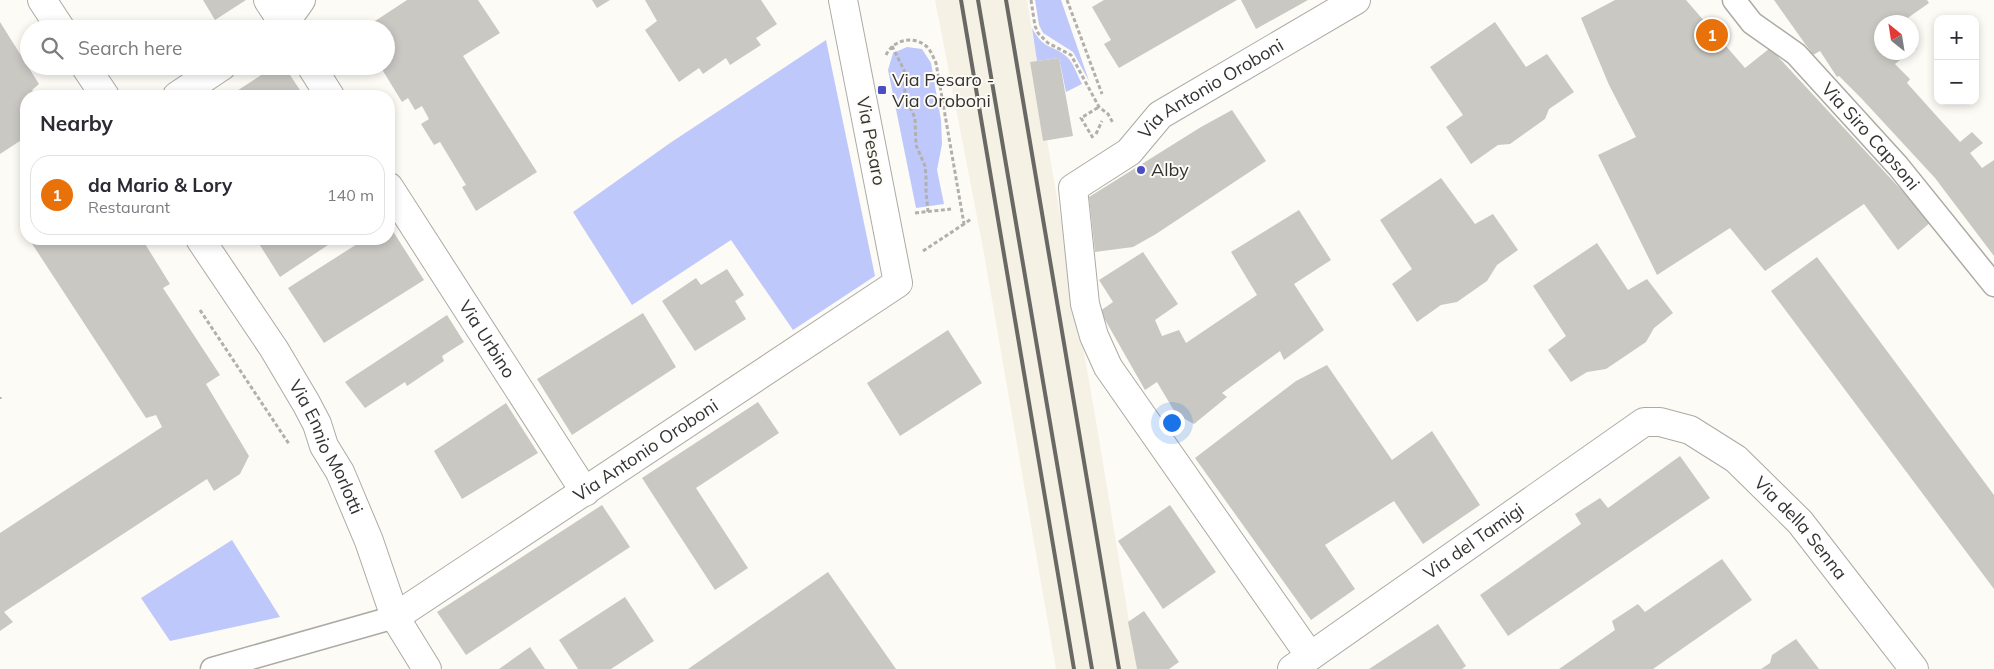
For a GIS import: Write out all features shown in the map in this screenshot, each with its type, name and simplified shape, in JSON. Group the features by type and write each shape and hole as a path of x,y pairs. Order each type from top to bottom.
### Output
{"street":[{"path":"42,0 54,20"},
{"path":"268,0 278,20"},
{"path":"287,20 301,0"},
{"name":"Via Pesaro","path":"843,0 898,283"},
{"name":"Via Antonio Oroboni","path":"1301,662 1108,367 1094,336 1085,304 1072,188 1129,152 1160,115 1356,0"},
{"name":"Via Siro Capsoni","path":"1734,0 1752,23 1796,54 1828,89 1898,166 1994,285"},
{"path":"91,75 101,90"},
{"path":"186,90 208,75"},
{"path":"317,75 326,90"},
{"name":"Via Urbino","path":"395,196 585,492"},
{"name":"Via Ennio Morlotti","path":"204,245 274,349 317,424 324,446 340,472 369,541 395,617 427,669"},
{"name":"Via Antonio Oroboni","path":"395,617 898,283"},
{"name":"Via del Tamigi","path":"1301,662 1644,422 1660,422"},
{"name":"Via della Senna","path":"1660,422 1690,430 1736,459 1800,522 1914,669"},
{"path":"212,669 395,617"}],"path":[{"path":"1031,0 1038,33 1048,43 1071,55 1099,107 1108,114 1129,152"},
{"path":"1067,0 1102,94"},
{"path":"884,61 892,46 900,41 908,40 917,41 926,46 933,58 964,224"},
{"path":"892,46 904,70 904,89 915,118 916,145 925,166 928,212"},
{"path":"1093,138 1081,118 1099,107"},
{"path":"912,204 914,213"},
{"path":"886,218 951,209"},
{"path":"921,252 971,220"},
{"path":"200,310 290,445"}],"shaded area":[{"path":"935,0 1027,0 1037,61 1030,63 1043,141 1047,140 1137,669 1056,669 983,248"},
{"path":"1035,0 1061,0 1089,81 1073,52 1043,33 1039,25"},
{"path":"1032,28 1044,44 1069,59 1082,84 1066,92 1059,58 1037,61"},
{"path":"826,40 875,276 793,330 731,240 632,305 573,212 670,143"},
{"path":"907,47 922,49 931,63 941,120 942,144 937,170 944,204 916,208 888,70 893,53"},
{"path":"232,540 280,617 170,641 141,598"}],"building":[{"path":"203,0 246,0 215,20"},
{"path":"407,0 478,0 500,33 463,56 537,172 476,211 462,187 466,185 440,142 434,145 421,124 429,119 422,106 415,110 408,98 402,102 386,75 395,75 395,20 377,20"},
{"path":"592,0 610,0 597,8"},
{"path":"645,0 761,0 777,24 756,38 761,45 730,65 726,58 703,74 699,68 679,82 645,30 657,21"},
{"path":"1104,0 1237,0 1119,68 1104,44 1111,40 1092,7"},
{"path":"1241,0 1308,0 1256,29"},
{"path":"1615,0 1686,0 1745,68 1770,48 1931,222 1898,250 1864,204 1765,271 1730,228 1657,275 1598,155 1636,137 1609,85 1581,18"},
{"path":"1774,0 1927,0 1929,3 1912,15 1874,15 1874,60 1900,60 1895,64 1910,79 1907,83 1960,142 1972,132 1983,143 1970,153 1982,168 1994,160 1994,256 1935,178 1861,98 1839,76 1837,77 1820,51 1813,55"},
{"path":"0,22 20,54 20,75 33,75 39,84 32,90 20,90 20,141 0,154"},
{"path":"1495,22 1526,67 1547,54 1574,92 1549,109 1545,119 1510,144 1498,145 1471,164 1446,127 1463,115 1430,67"},
{"path":"1059,58 1073,136 1043,141 1030,62"},
{"path":"261,75 290,75 300,90 238,90"},
{"path":"1232,110 1266,161 1156,234 1133,247 1095,252 1089,197 1201,127"},
{"path":"1441,178 1475,224 1493,214 1518,250 1497,265 1487,281 1457,302 1441,305 1417,322 1392,284 1412,269 1380,220"},
{"path":"1299,210 1331,260 1294,284 1324,330 1284,360 1280,351 1222,393 1227,397 1194,424 1176,414 1157,382 1145,390 1100,311 1113,302 1099,280 1143,252 1178,304 1155,320 1162,336 1179,330 1186,343 1257,295 1231,252"},
{"path":"395,234 424,280 324,343 288,288 356,245 395,245"},
{"path":"1597,243 1628,290 1647,279 1673,313 1654,328 1646,342 1606,369 1587,372 1571,382 1548,350 1566,336 1533,286"},
{"path":"33,245 146,245 170,284 163,288 220,375 206,384 249,456 240,474 214,491 207,479 4,612 13,622 0,631 0,533 162,427 156,415 146,418"},
{"path":"260,245 328,245 280,277"},
{"path":"1817,257 1994,495 1994,589 1771,291"},
{"path":"727,269 744,295 735,301 746,319 695,351 662,301 696,278 701,285"},
{"path":"643,313 676,367 572,435 537,379"},
{"path":"447,315 464,342 442,356 444,361 407,386 405,382 365,408 345,382"},
{"path":"948,330 982,383 900,436 867,383"},
{"path":"1327,365 1392,460 1432,431 1480,505 1423,544 1394,501 1325,545 1355,589 1311,620 1195,458 1296,381"},
{"path":"758,402 779,433 696,488 748,568 715,590 642,478"},
{"path":"506,403 538,453 462,499 434,451"},
{"path":"1680,456 1710,498 1508,636 1480,595 1581,524 1575,514 1600,498 1608,508"},
{"path":"602,505 630,547 466,655 437,612"},
{"path":"1170,505 1216,572 1163,609 1118,541"},
{"path":"1722,559 1752,600 1653,669 1559,669 1615,630 1612,621 1638,604 1645,612"},
{"path":"828,572 896,669 688,669"},
{"path":"625,597 654,641 611,669 578,669 559,640"},
{"path":"1144,611 1179,662 1169,669 1137,669 1128,622"},
{"path":"1438,624 1466,666 1462,669 1369,669"},
{"path":"1796,639 1819,669 1761,669 1770,663 1772,655"},
{"path":"530,647 545,669 499,669"}],"railway":[{"path":"961,0 1074,669"},
{"path":"978,0 1092,669"},
{"path":"1006,0 1119,669"}],"place":[{"name":"da Mario & Lory","path":"1712,35"},
{"name":"Via Pesaro - Via Oroboni","path":"882,90"},
{"name":"Alby","path":"1141,170"}]}
